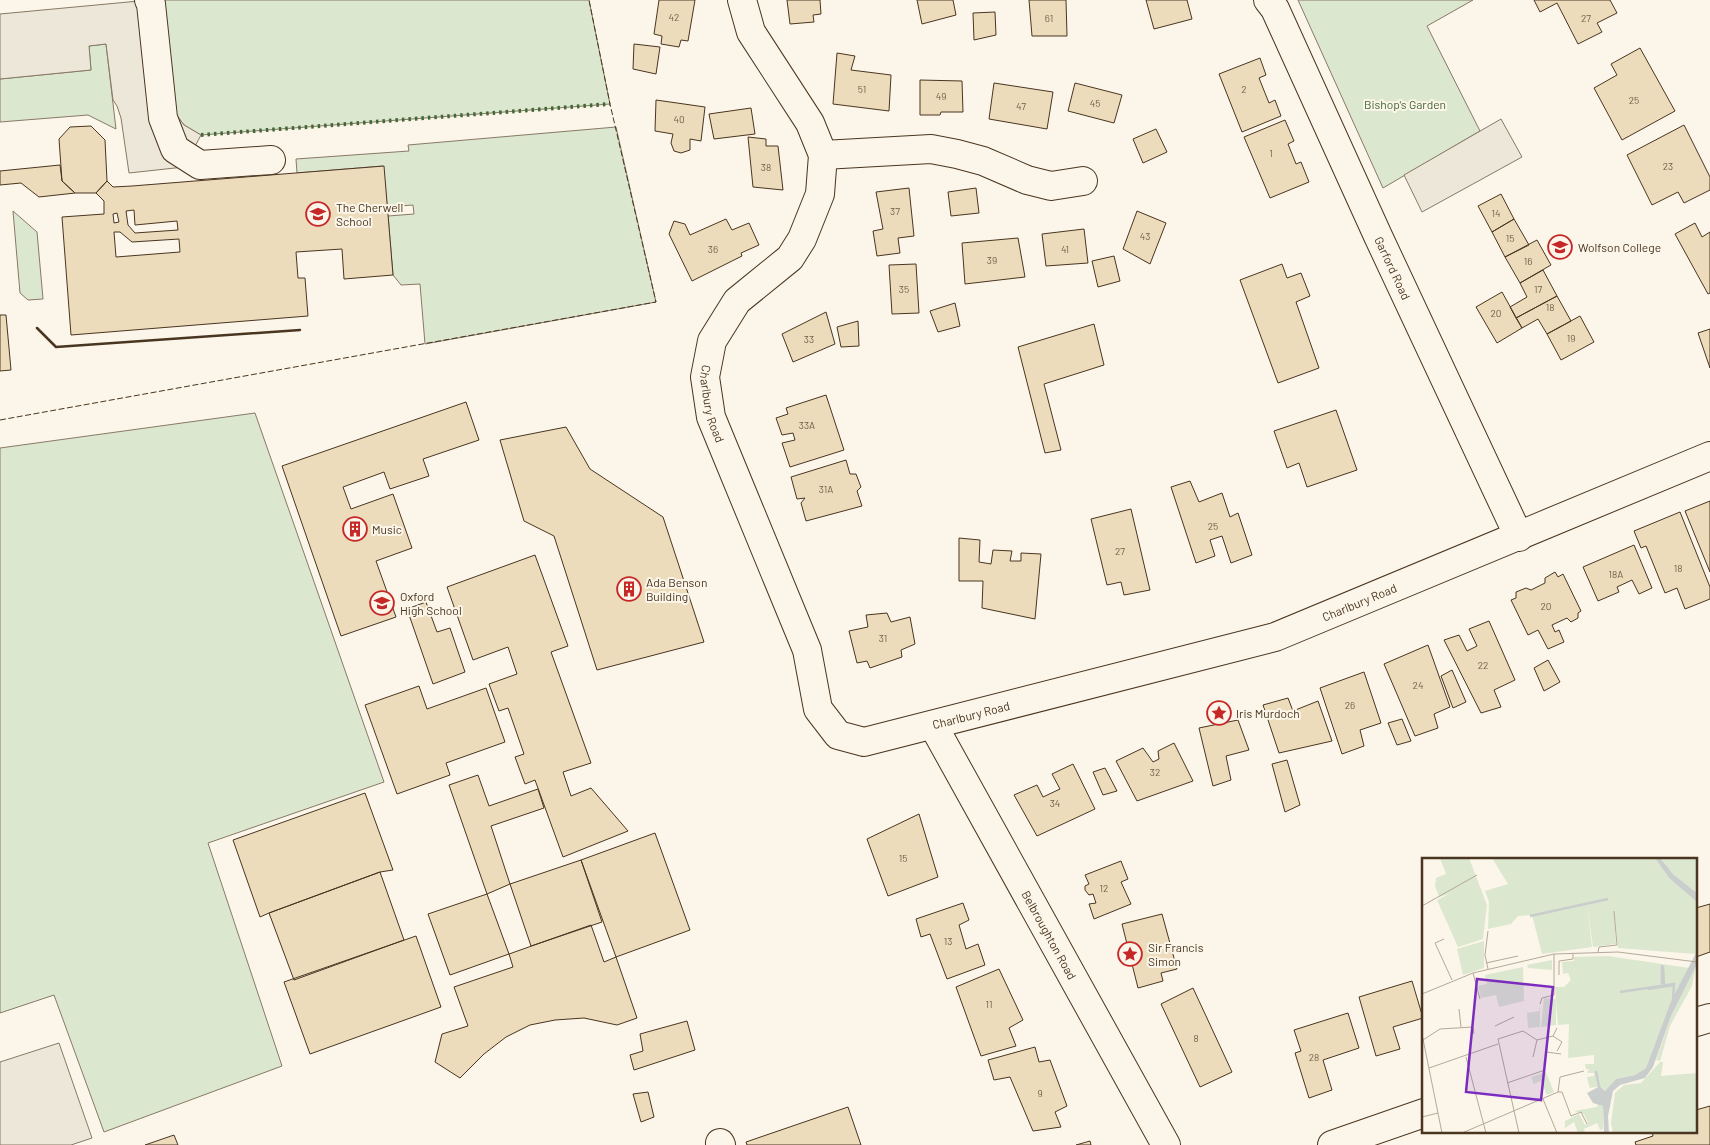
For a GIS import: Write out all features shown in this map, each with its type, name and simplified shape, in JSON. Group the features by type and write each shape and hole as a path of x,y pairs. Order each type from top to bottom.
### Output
{"street":[{"path":"149,0 152,9 163,118 175,150 200,165 271,160"},
{"name":"Charlbury Road","path":"742,0 751,32 810,123 824,155 820,194 802,239 790,258 737,301 712,342 705,377 711,417 807,650 818,709 838,735 864,742 1276,637 1710,456"},
{"name":"Garford Road","path":"1268,0 1275,9 1378,236 1519,537"},
{"path":"824,155 931,149 983,161 1028,180 1051,186 1083,181"},
{"name":"Belbroughton Road","path":"933,725 1166,1145"},
{"path":"1332,1145 1422,1114"}],"green space":[{"path":"162,0 589,0 610,104 201,135 184,125 172,109"},
{"name":"Bishop's Garden","path":"1298,0 1473,0 1427,26 1480,131 1383,188"},
{"path":"106,44 116,129 88,115 0,122 0,79 91,70 89,46"},
{"path":"616,127 656,302 425,344 420,284 401,285 393,275 388,216 414,214 413,205 387,207 383,166 297,173 296,159 409,151 408,145"},
{"path":"13,211 37,232 43,299 28,300 20,293"},
{"path":"255,413 384,782 208,843 282,1066 104,1132 54,995 0,1013 0,448"}],"shaded area":[{"path":"139,1 172,109 184,125 201,135 184,167 129,173 121,118 113,100 106,44 89,46 91,70 0,79 0,14"},
{"path":"1501,119 1522,157 1422,212 1404,175"},
{"path":"59,1043 92,1138 71,1145 0,1145 0,1062"}],"building":[{"path":"659,0 695,0 688,41 681,40 679,47 661,44 662,36 654,34"},
{"path":"787,0 820,0 821,14 813,15 814,22 790,24"},
{"path":"917,0 953,0 956,15 922,24"},
{"path":"1029,0 1066,0 1067,36 1032,36"},
{"path":"1146,0 1187,0 1192,19 1154,29"},
{"path":"1534,0 1610,0 1617,13 1597,23 1602,32 1578,44 1557,3 1540,12"},
{"path":"995,12 996,35 974,40 973,13"},
{"path":"634,44 660,47 656,74 633,69"},
{"path":"1640,48 1675,111 1622,140 1594,88 1617,75 1611,64"},
{"path":"837,53 855,56 851,70 891,75 889,111 833,104"},
{"path":"1260,58 1266,75 1259,78 1269,103 1275,100 1281,116 1242,132 1219,74"},
{"path":"920,80 962,81 963,112 941,112 940,115 920,115"},
{"path":"994,83 1053,92 1047,129 989,119"},
{"path":"1075,83 1122,95 1114,123 1068,111"},
{"path":"656,100 705,107 701,141 690,139 690,150 681,153 674,151 671,143 673,134 655,131"},
{"path":"751,108 755,134 714,139 709,114"},
{"path":"1285,120 1294,141 1288,144 1296,164 1301,162 1309,182 1270,198 1244,137"},
{"path":"1684,125 1710,177 1710,190 1684,203 1678,192 1652,205 1627,155"},
{"path":"91,126 105,140 107,181 96,193 75,193 62,181 59,139 70,127"},
{"path":"1156,129 1167,152 1143,163 1133,139"},
{"path":"748,137 766,139 766,146 778,146 783,190 753,187"},
{"path":"60,165 62,181 75,193 39,197 21,183 0,185 0,171"},
{"path":"384,166 393,275 344,279 342,249 296,252 298,278 305,278 308,316 71,335 62,217 104,214 104,201 96,193 107,181 113,187","holes":["134,210 135,225 177,221 178,230 135,233 128,225 126,211","117,213 119,222 114,223 113,214","114,232 120,232 132,242 179,239 180,252 116,257"]},
{"path":"909,188 914,236 898,238 900,253 877,256 873,231 883,229 876,192"},
{"path":"976,188 979,213 951,216 948,192"},
{"path":"1501,194 1514,219 1492,232 1478,206"},
{"path":"1137,211 1166,223 1150,264 1123,249"},
{"path":"726,219 732,230 749,223 759,245 741,253 742,256 692,281 669,234 674,221 685,224 690,235"},
{"path":"1514,219 1529,245 1505,257 1492,232"},
{"path":"1695,223 1702,237 1710,232 1710,293 1708,294 1675,234"},
{"path":"1084,229 1088,263 1046,266 1042,234"},
{"path":"1018,238 1025,277 965,284 962,243"},
{"path":"1537,240 1551,265 1520,283 1505,257"},
{"path":"1114,256 1120,281 1098,287 1092,261"},
{"path":"916,264 919,313 892,314 889,265"},
{"path":"1282,264 1287,278 1301,273 1310,296 1296,302 1319,368 1278,383 1240,280"},
{"path":"1543,270 1557,296 1516,318 1510,307 1527,297 1520,283"},
{"path":"1502,292 1522,328 1497,343 1476,307"},
{"path":"1557,296 1571,321 1547,334 1538,319 1522,328 1516,318"},
{"path":"955,303 960,326 938,332 930,311"},
{"path":"826,312 835,344 793,362 782,334"},
{"path":"0,315 6,315 11,370 0,371"},
{"path":"1580,316 1594,342 1561,360 1547,334"},
{"path":"858,321 859,346 841,347 837,327"},
{"path":"1094,324 1104,365 1044,384 1061,450 1045,453 1018,347"},
{"path":"1710,329 1710,368 1698,333"},
{"path":"826,395 844,450 790,467 782,443 795,440 793,433 782,435 776,418 788,414 786,408"},
{"name":"Music","path":"466,402 479,440 423,459 429,476 390,489 384,472 343,487 351,509 393,494 412,548 376,561 396,617 341,636 282,466"},
{"path":"1336,410 1357,470 1307,487 1299,463 1287,468 1274,431"},
{"name":"Ada Benson Building","path":"566,427 590,469 663,517 704,642 597,670 554,536 524,521 500,440"},
{"path":"846,460 850,474 856,474 861,487 857,491 862,506 806,521 801,503 805,498 797,499 791,477"},
{"path":"1190,481 1199,502 1222,493 1230,517 1238,513 1252,555 1231,563 1222,536 1210,540 1215,556 1196,563 1171,487"},
{"path":"1710,501 1710,572 1685,511"},
{"path":"1131,509 1150,590 1124,595 1121,582 1107,585 1091,519"},
{"path":"1680,512 1710,587 1710,599 1685,609 1677,588 1665,593 1646,546 1641,548 1634,531"},
{"path":"959,538 980,540 979,562 991,564 993,550 1012,551 1010,561 1021,561 1021,553 1041,554 1035,619 982,608 983,581 959,581"},
{"path":"1634,545 1652,588 1639,594 1632,580 1617,587 1619,592 1598,601 1583,567"},
{"path":"535,555 568,646 551,652 591,763 563,772 571,796 591,788 628,831 563,857 535,780 525,784 515,757 524,754 508,708 499,711 489,684 517,674 508,647 473,660 447,587"},
{"path":"1555,572 1558,577 1563,574 1581,611 1578,613 1578,618 1571,622 1567,618 1552,625 1555,632 1559,630 1564,642 1548,649 1538,630 1528,635 1511,600 1516,598 1516,592 1526,588 1531,590 1545,583 1545,578"},
{"path":"426,602 437,632 450,628 465,672 433,684 407,609"},
{"path":"887,613 891,622 910,617 915,644 901,650 902,657 870,668 867,661 857,663 849,631 868,627 866,615"},
{"path":"1489,621 1515,680 1494,690 1501,707 1481,713 1444,640 1459,635 1467,651 1477,646 1469,629"},
{"path":"1428,645 1450,707 1434,714 1438,728 1415,736 1384,664"},
{"path":"1548,660 1560,682 1544,691 1534,668"},
{"path":"1452,670 1466,702 1453,708 1441,676"},
{"path":"1364,672 1381,723 1360,730 1364,746 1342,754 1320,688"},
{"path":"419,686 427,709 486,688 505,742 446,763 450,775 397,794 365,705"},
{"path":"1288,698 1293,711 1318,701 1332,741 1279,753 1263,705"},
{"path":"1402,719 1411,741 1397,745 1388,723"},
{"path":"1238,720 1249,750 1226,756 1231,780 1213,786 1199,728"},
{"path":"1174,743 1193,781 1137,801 1116,761 1143,748 1153,762 1159,759 1158,751"},
{"path":"1287,760 1300,805 1285,812 1272,764"},
{"path":"1073,764 1095,809 1037,836 1014,795 1037,785 1043,797 1060,789 1052,774"},
{"path":"1105,768 1117,791 1103,795 1093,772"},
{"path":"478,775 489,806 538,789 544,808 491,826 510,884 487,894 449,785"},
{"path":"365,793 393,870 380,872 260,917 233,840"},
{"path":"919,814 938,877 888,896 867,839"},
{"path":"655,833 690,930 616,957 581,860"},
{"path":"581,860 602,922 531,946 510,884"},
{"path":"1121,861 1128,879 1121,882 1131,904 1094,919 1089,904 1096,903 1093,894 1089,895 1085,890 1085,886 1089,884 1085,875"},
{"path":"380,872 404,940 294,980 269,913"},
{"path":"487,894 509,954 450,975 428,914"},
{"path":"963,903 969,920 959,925 966,949 978,944 985,965 947,979 930,934 921,937 916,919"},
{"path":"1710,904 1710,952 1698,956 1698,907"},
{"path":"1162,914 1177,969 1161,973 1163,981 1138,988 1122,924"},
{"path":"591,925 604,962 616,957 637,1018 617,1025 584,1018 555,1020 530,1025 506,1037 484,1054 460,1078 435,1062 442,1034 468,1026 454,987 513,967 509,954"},
{"path":"416,936 441,1007 310,1054 284,982"},
{"path":"999,969 1023,1020 1009,1028 1016,1046 981,1056 956,987"},
{"path":"1412,981 1422,1018 1393,1027 1400,1049 1376,1056 1359,997"},
{"path":"1193,988 1232,1072 1200,1087 1161,1004"},
{"path":"1348,1013 1359,1048 1323,1060 1332,1090 1309,1098 1295,1053 1301,1051 1294,1030"},
{"path":"687,1021 695,1050 634,1070 630,1055 643,1051 640,1034"},
{"path":"1035,1047 1039,1062 1050,1060 1067,1106 1055,1112 1061,1127 1033,1131 1010,1077 994,1080 988,1060"},
{"path":"648,1092 654,1117 641,1122 633,1094"},
{"path":"1710,1106 1710,1145 1636,1145 1635,1142 1653,1136 1652,1132 1698,1132 1698,1109"},
{"path":"848,1107 861,1145 747,1145 746,1142"},
{"path":"174,1135 178,1145 145,1145"},
{"path":"1090,1141 1091,1145 1076,1145"}],"hedge":[{"path":"201,135 610,104"}],"fence":[{"path":"0,420 656,302 610,104 589,0"}],"wall":[{"path":"37,328 56,347 300,330"}],"place":[{"name":"The Cherwell School","path":"318,214"},
{"name":"Wolfson College","path":"1560,247"},
{"name":"Music","path":"355,529"},
{"name":"Ada Benson Building","path":"629,589"},
{"name":"Oxford High School","path":"382,603"},
{"name":"Iris Murdoch","path":"1219,713"},
{"name":"Sir Francis Simon","path":"1130,954"}]}
